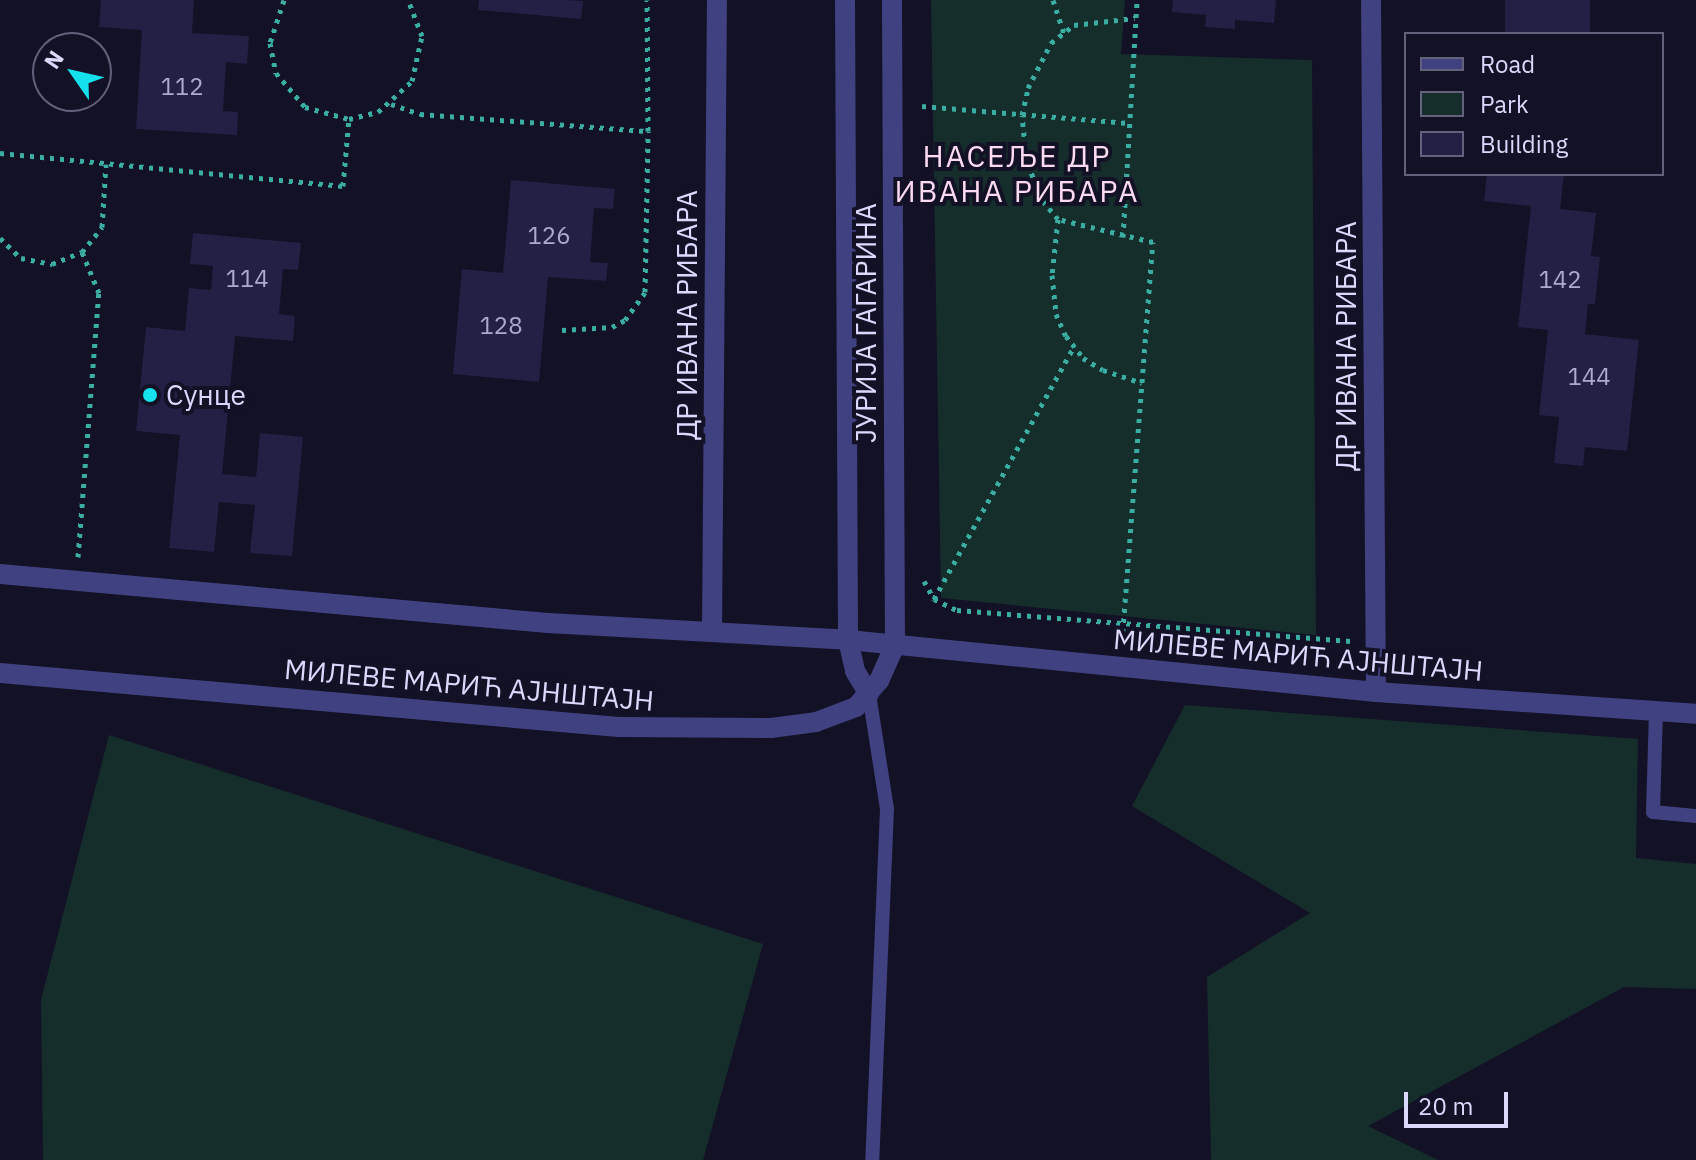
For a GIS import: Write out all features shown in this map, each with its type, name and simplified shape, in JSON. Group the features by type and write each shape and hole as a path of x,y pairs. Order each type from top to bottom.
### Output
{"street":[{"name":"ДР ИВАНА РИБАРА","path":"712,631 717,0"},
{"name":"ЈУРИЈА ГАГАРИНА","path":"845,0 848,640 855,671 869,694"},
{"name":"ЈУРИЈА ГАГАРИНА","path":"892,0 895,645"},
{"name":"ДР ИВАНА РИБАРА","path":"1371,0 1376,692"},
{"name":"МИЛЕВЕ МАРИЋ АЈНШТАЈН","path":"0,574 548,623 848,640 1376,692 1696,714"},
{"path":"869,694 895,645"},
{"name":"МИЛЕВЕ МАРИЋ АЈНШТАЈН","path":"0,673 679,730 816,722 856,707 869,694"}],"lane":[{"path":"869,694 887,809 872,1160"},
{"path":"1656,711 1653,812 1696,816"}],"path":[{"path":"284,0 270,43 276,73 305,107 349,119 391,104 412,81 421,51 418,20 408,0"},
{"path":"562,330 612,327 625,320 645,292 647,0"},
{"path":"1053,0 1064,33"},
{"path":"1123,237 1137,0"},
{"path":"1120,668 1153,242 1058,219 1039,196 1026,156 1022,115 1040,59 1064,33 1096,19 1135,18"},
{"path":"922,91 922,122"},
{"path":"391,104 420,114 648,131"},
{"path":"922,106 1128,123"},
{"path":"0,153 343,186 349,119"},
{"path":"0,238 21,258 52,264 82,252 102,227 106,164"},
{"path":"1058,219 1052,275 1056,314 1074,346 1103,370 1142,383"},
{"path":"78,558 99,293 82,252"},
{"path":"934,599 1074,346"},
{"path":"922,572 934,599 957,610 1376,643"}],"green space":[{"path":"931,0 1125,0 1121,54 1312,60 1316,635 941,598"},
{"path":"1185,705 1638,739 1636,858 1696,864 1696,989 1624,987 1368,1126 1438,1160 1211,1160 1207,977 1310,913 1132,806"},
{"path":"109,735 763,944 703,1160 43,1160 41,1000"}],"building":[{"path":"101,0 194,0 192,33 249,36 247,64 226,62 223,111 238,112 237,135 136,129 142,30 99,27"},
{"path":"479,0 583,1 581,19 478,10"},
{"path":"1173,0 1276,0 1274,23 1235,20 1235,29 1205,27 1206,15 1172,12"},
{"path":"1505,0 1590,0 1590,32 1505,32"},
{"path":"1487,176 1564,176 1560,209 1596,213 1591,256 1600,257 1595,304 1588,304 1585,334 1639,340 1627,451 1585,447 1583,466 1554,463 1559,417 1539,415 1548,330 1518,327 1531,206 1484,201"},
{"path":"511,180 615,189 613,209 594,208 590,262 608,263 606,281 548,277 539,382 453,374 462,269 503,273"},
{"path":"193,233 301,243 298,270 283,269 279,314 295,316 293,341 235,336 222,474 256,477 260,433 303,437 292,556 250,553 255,505 219,502 214,552 169,548 180,435 136,431 146,327 185,331 189,288 211,290 213,266 190,264"}],"place":[{"name":"Сунце","path":"150,395"}],"district":[{"name":"НАСЕЉЕ ДР ИВАНА РИБАРА","path":"1017,173"}]}
